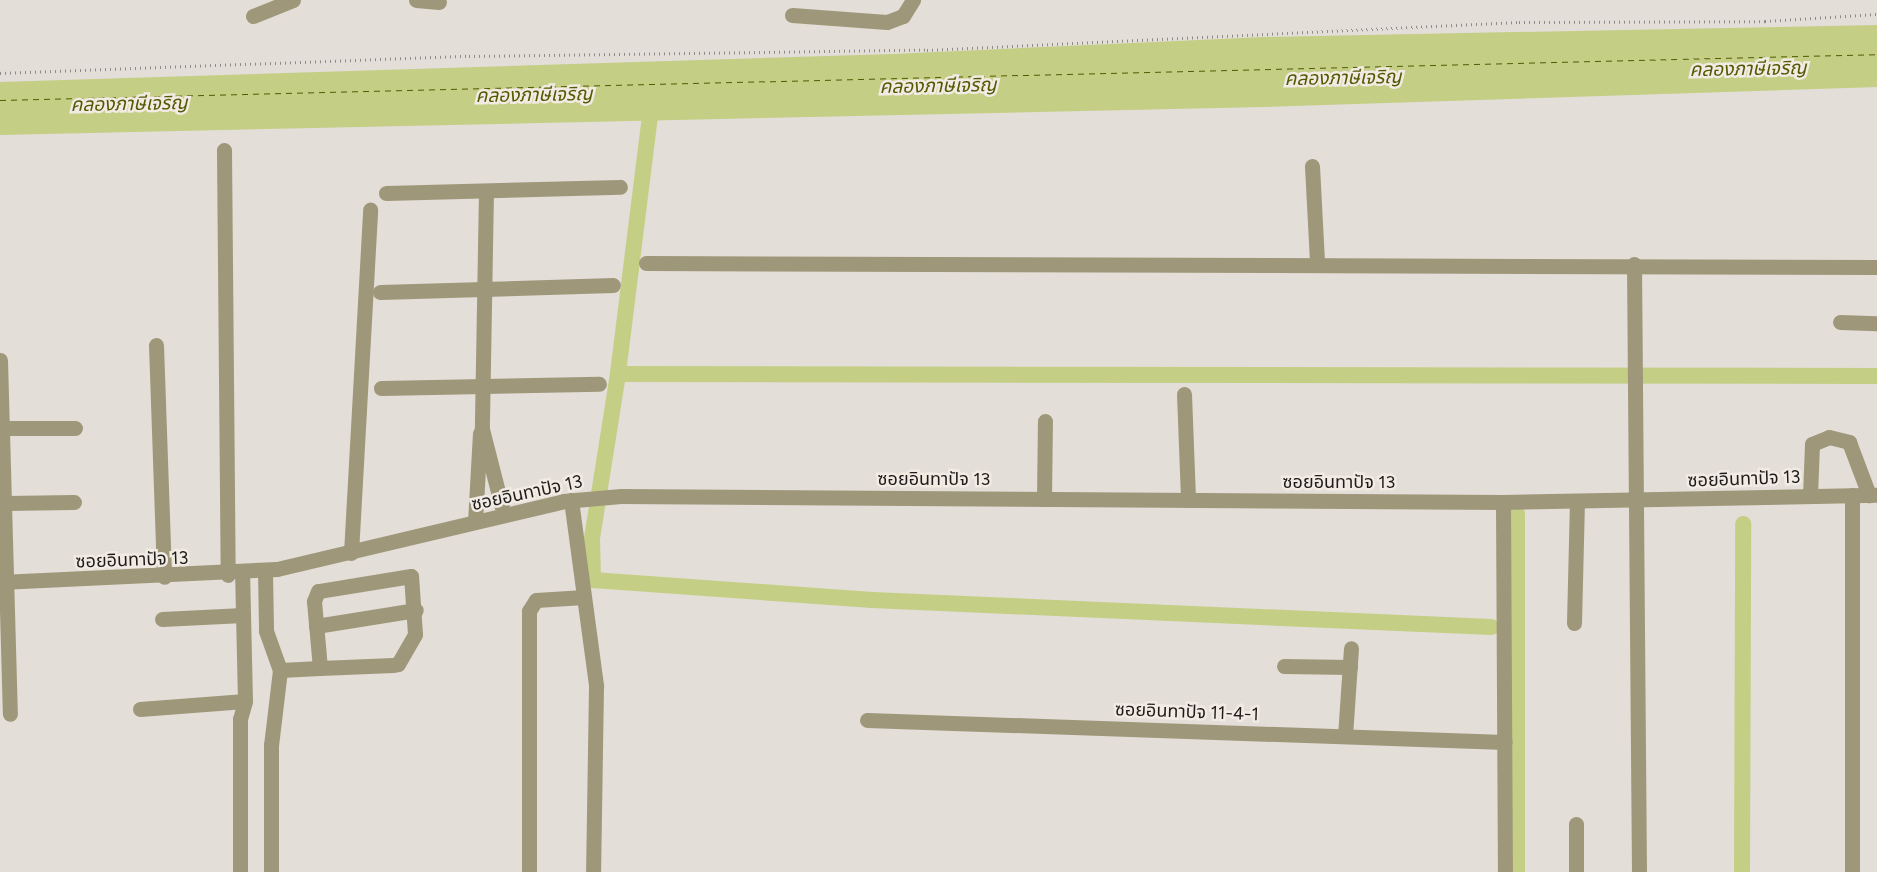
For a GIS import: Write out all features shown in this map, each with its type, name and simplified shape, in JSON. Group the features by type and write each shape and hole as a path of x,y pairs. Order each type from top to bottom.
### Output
{"street":[{"path":"253,16 293,0"},
{"path":"416,0 439,2"},
{"path":"792,16 887,22 902,16 913,0"},
{"path":"224,150 235,574 244,615 245,701 240,719 240,872"},
{"path":"1312,166 1317,264"},
{"path":"386,193 620,187"},
{"path":"486,191 481,387 482,429 504,516"},
{"path":"351,553 370,210"},
{"path":"646,263 1634,264 1877,267"},
{"path":"1634,264 1638,501 1639,872"},
{"path":"380,292 613,285"},
{"path":"1840,322 1877,322"},
{"path":"156,345 164,578"},
{"path":"0,360 6,504 3,582 10,714"},
{"path":"381,388 599,384"},
{"path":"1184,394 1188,500"},
{"path":"1044,499 1045,421"},
{"path":"2,428 76,428"},
{"path":"475,522 477,444 482,429"},
{"path":"1810,496 1812,444 1829,437 1849,442 1873,495"},
{"path":"1852,495 1852,872"},
{"name":"ซอยอินทาปัจ 13","path":"3,582 164,578 265,571 351,553 475,522 579,499 604,497 1503,502 1638,501 1873,495"},
{"path":"579,499 584,597 596,686 593,872"},
{"path":"1574,622 1577,501"},
{"path":"6,504 74,502"},
{"path":"1503,502 1506,872"},
{"path":"265,571 266,631 280,670 271,745 271,872"},
{"path":"280,670 320,668 398,664 415,634 416,610 409,575 322,588 314,601 320,668"},
{"path":"529,872 529,611 536,600 584,597"},
{"path":"316,626 416,610"},
{"path":"162,619 244,615"},
{"path":"1345,736 1351,648"},
{"path":"1284,666 1350,667"},
{"path":"140,709 245,701"},
{"name":"ซอยอินทาปัจ 11-4-1","path":"867,720 1505,742"},
{"path":"1576,824 1576,872"}],"path":[{"path":"0,73 479,56 927,50 1519,22 1765,21 1877,14"}],"water":[{"name":"คลองภาษีเจริญ","path":"1877,25 1877,87 1263,107 0,135 0,82 893,54 1264,37"}],"waterway":[{"path":"652,100 618,374 592,539 593,580 872,600 1491,627"},
{"path":"618,374 1877,376"},
{"path":"1517,514 1517,872"},
{"path":"1742,872 1743,524"}],"ferry route":[{"path":"0,100 1877,54"}]}
